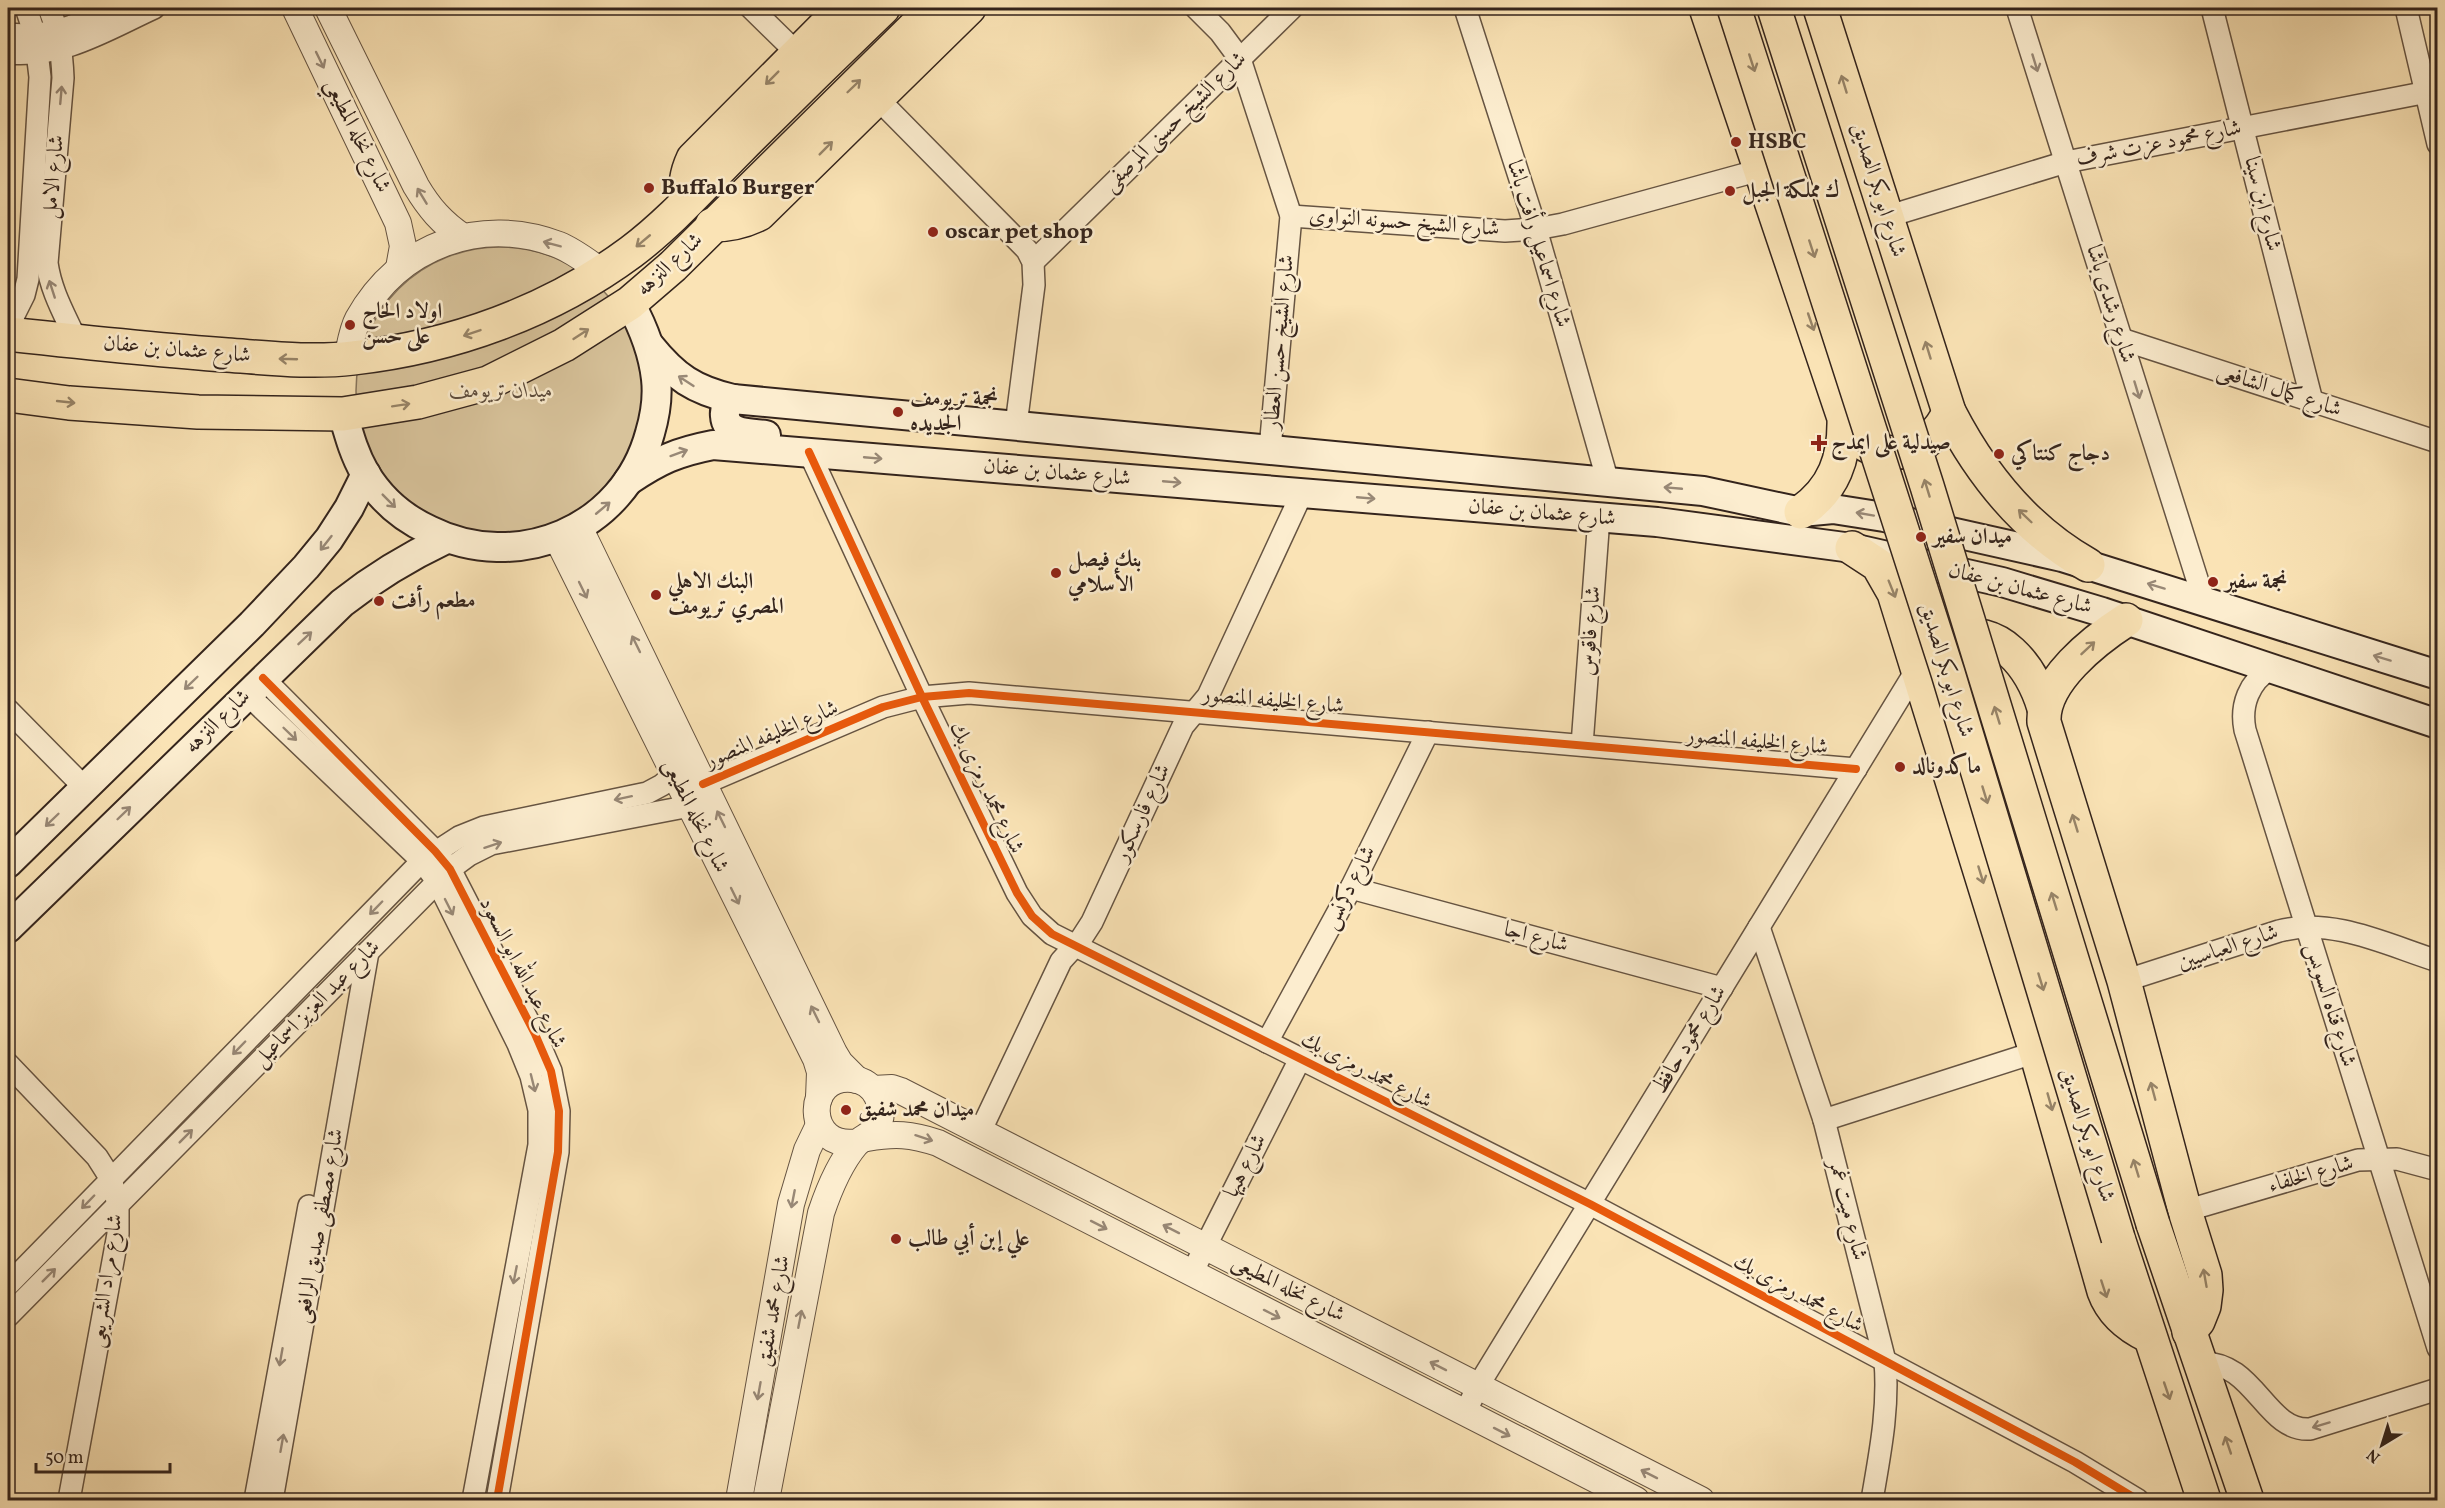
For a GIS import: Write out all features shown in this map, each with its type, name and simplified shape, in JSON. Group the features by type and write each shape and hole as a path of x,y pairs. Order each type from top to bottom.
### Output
{"main road":[{"name":"شارع النزهه","path":"686,202 687,172 693,159 843,8"},
{"name":"شارع النزهه","path":"347,358 409,349 465,336 543,306 602,272 633,250 686,202 883,8"},
{"path":"712,225 934,8"},
{"name":"شارع النزهه","path":"343,414 418,402 488,382 564,345 630,303 673,266 712,225 728,225 759,214 969,8"},
{"path":"1706,8 1844,418 1852,432 1869,446 1890,452 1901,452 1922,445 1931,439 1939,432 1949,412"},
{"name":"شارع ابو بكر الصديق","path":"1734,8 1948,674 2118,1238 2204,1500"},
{"name":"شارع ابو بكر الصديق","path":"1774,8 1927,486 2153,1224 2247,1500"},
{"name":"شارع ابو بكر الصديق","path":"1820,8 1949,412 1975,457 2007,498 2044,534 2088,565"},
{"path":"8,395 69,403 198,412 343,414 351,445 366,474 387,502 415,524 446,539 474,546 502,548 530,545 568,532 606,507 628,481 645,450 655,416 657,381 650,346 630,303"},
{"name":"شارع عثمان بن عفان","path":"8,334 289,360 347,358"},
{"name":"شارع عثمان بن عفان","path":"650,346 666,366 686,382 708,393 733,399 1703,491 1801,512 1833,509 1884,517 2010,544 2088,565 2436,672"},
{"path":"733,399 725,412 726,422 730,426 739,431 782,438 801,452"},
{"path":"1801,512 1827,489 1839,467 1844,444 1844,418"},
{"name":"شارع عثمان بن عفان","path":"628,481 654,463 683,451 713,445 1678,524 1852,548 2002,582 2126,620 2438,724"},
{"name":"شارع النزهه","path":"8,863 252,624 306,567 344,516 366,474"},
{"name":"شارع النزهه","path":"8,928 342,603 374,578 409,556 446,539"},
{"name":"شارع ابو بكر الصديق","path":"1852,548 1871,558 1890,583 2036,1052 2107,1299 2122,1319 2149,1336"},
{"path":"2044,708 2051,692 2074,663 2091,645 2126,620"},
{"path":"1917,669 1929,653 1954,638 1974,635 1993,639 2010,650 2034,681 2044,708 2046,729 2124,981 2185,1211 2205,1275 2206,1290 2202,1314 2189,1332"}],"street":[{"name":"شارع الامل","path":"8,327 24,296 28,279 40,77 37,44 26,8"},
{"name":"شارع الامل","path":"49,8 60,40 63,78 47,263 49,282 55,299 77,342"},
{"path":"60,40 115,8"},
{"path":"8,53 60,40 154,8"},
{"name":"شارع نخله المطيعي","path":"295,8 398,222 403,246 399,268"},
{"name":"شارع نخله المطيعي","path":"328,8 428,207 444,224 463,237"},
{"path":"751,8 797,53"},
{"name":"شارع الشيخ حسن العطار","path":"1196,8 1220,32 1240,59 1291,216 1270,449"},
{"name":"شارع الشيخ حسنى المرصفى","path":"1033,262 1292,8"},
{"name":"شارع اسماعيل رأفت باشا","path":"1465,8 1536,229 1608,482"},
{"name":"شارع رشدى باشا","path":"2017,8 2204,601"},
{"name":"شارع ابن سينا","path":"2212,8 2312,401"},
{"path":"2406,8 2432,91 2438,144"},
{"path":"8,34 37,44"},
{"name":"شارع محمود عزت شرف","path":"1886,217 2066,162 2432,91"},
{"path":"877,98 1027,250 1033,262 1034,285 1016,425"},
{"name":"شارع الشيخ حسونه النواوى","path":"1291,216 1505,231 1536,229 1563,224 1760,170"},
{"path":"347,358 357,321 375,292 399,268 428,250 463,237 512,234 561,246 602,272"},
{"name":"شارع كمال الشافعى","path":"2121,339 2438,442"},
{"name":"شارع محمد رمزى بك","path":"801,452 1017,893 1032,916 1052,934 1590,1204 2075,1462 2138,1500"},
{"name":"شارع فارسكور","path":"980,1132 1061,961 1081,939 1092,922 1180,734 1208,696 1302,493"},
{"name":"شارع فاقوس","path":"1582,745 1599,517"},
{"name":"شارع نخله المطيعى","path":"568,532 674,774 825,1056 840,1063 865,1084 901,1091 1701,1500"},
{"name":"شارع نخله المطيعى","path":"568,532 704,784 825,1056 820,1078 819,1098"},
{"name":"شارع قناه السويس","path":"2271,668 2255,682 2248,694 2244,708 2244,723 2438,1348"},
{"name":"شارع محمود حافظ","path":"1465,1413 1478,1386 1917,669"},
{"name":"شارع عبد الله ابو السعود","path":"255,686 428,856 443,875 535,1034 551,1071 559,1111 558,1152 497,1500"},
{"name":"شارع الخليفه المنصور","path":"704,784 883,707 922,697 969,693 1856,769"},
{"path":"8,710 84,788"},
{"name":"شارع دكرنس","path":"1267,1042 1351,888 1428,732"},
{"name":"شارع عبد العزيز اسماعيل","path":"8,1285 428,856 459,837 484,827 647,793 662,785 674,774"},
{"name":"شارع عبد العزيز اسماعيل","path":"8,1316 443,875 470,855 492,844 690,806"},
{"name":"شارع عبد الله ابو السعود","path":"443,875 518,1044 531,1076 539,1110 540,1145 473,1500"},
{"name":"شارع اجا","path":"1351,888 1722,988"},
{"name":"شارع العباسيين","path":"2124,981 2279,931 2306,926 2335,928 2438,961"},
{"name":"شارع ميت غمر","path":"1759,927 1824,1120 1885,1361 1888,1390 1886,1419 1872,1500"},
{"name":"شارع مصطفى صديق الرافعى","path":"272,1500 368,952"},
{"name":"شارع مصطفى صديق الرافعى","path":"255,1500 352,969"},
{"path":"1824,1120 2036,1052"},
{"name":"شارع هيها","path":"1192,1273 1300,1059"},
{"name":"شارع مراد الشريعى","path":"8,1064 97,1157 111,1179 118,1204 118,1234 69,1500"},
{"path":"839,1080 865,1084 878,1097 881,1115 878,1124 862,1140 849,1143 832,1138 819,1125 816,1116 819,1098 831,1084 839,1080"},
{"name":"شارع محمد شفيق","path":"739,1500 788,1232 791,1204 804,1159 819,1125"},
{"name":"شارع نخله المطيعى","path":"862,1140 891,1134 915,1135 938,1143 1636,1500"},
{"name":"شارع محمد شفيق","path":"766,1500 821,1213 838,1172 862,1140"},
{"path":"804,1159 814,1157 823,1159 832,1164 838,1172"},
{"name":"شارع الخلفاء","path":"2185,1211 2348,1163 2378,1158 2406,1161 2438,1170"},
{"path":"2200,1363 2214,1362 2236,1375 2262,1397 2280,1420 2297,1429 2310,1429 2438,1389"}],"green space":[{"name":"ميدان تريومف","path":"500,247 528,250 555,258 580,271 602,289 620,311 633,336 641,363 644,391 641,419 633,446 620,471 602,493 580,511 555,524 528,532 500,535 472,532 445,524 420,511 398,493 380,471 367,446 359,419 356,391 359,363 367,336 380,311 398,289 420,271 445,258 472,250"}],"cycle path":[{"path":"809,452 922,697 1017,893 1032,916 1052,934 1590,1204 2075,1462 2138,1500"},
{"path":"263,678 435,851 450,869 535,1034 551,1071 559,1111 558,1152 497,1500"},
{"path":"703,784 883,707 922,697 969,693 1856,769"}],"place":[{"name":"HSBC","path":"1736,142"},
{"name":"Buffalo Burger","path":"649,188"},
{"name":"ك مملكة الجبل","path":"1730,191"},
{"name":"oscar pet shop","path":"933,232"},
{"name":"اولاد الحاج على حسن","path":"350,325"},
{"name":"نجمة تريومف الجديده","path":"898,412"},
{"name":"صيدلية على ايمدج","path":"1819,443"},
{"name":"دجاج كنتاكي","path":"1999,454"},
{"name":"ميدان سفير","path":"1921,537"},
{"name":"بنك فيصل الأسلامي","path":"1056,573"},
{"name":"نجمة سفير","path":"2213,582"},
{"name":"البنك الاهلي المصري تريومف","path":"656,595"},
{"name":"مطعم رأفت","path":"379,601"},
{"name":"ماكدونالد","path":"1900,767"},
{"name":"ميدان محمد شفيق","path":"846,1110"},
{"name":"علي إبن أبي طالب","path":"896,1239"}]}
